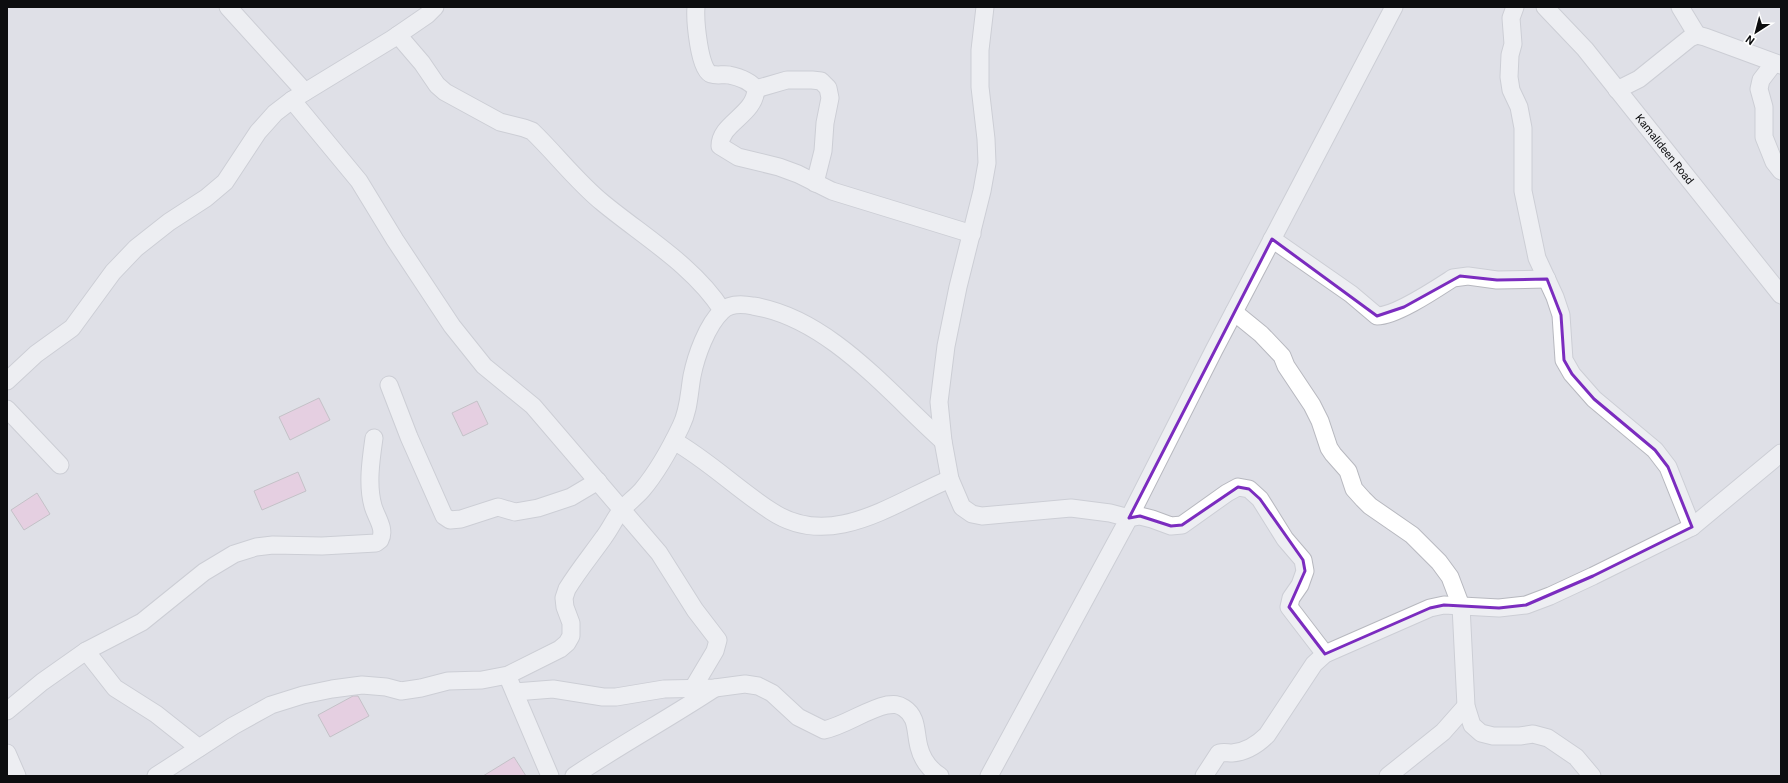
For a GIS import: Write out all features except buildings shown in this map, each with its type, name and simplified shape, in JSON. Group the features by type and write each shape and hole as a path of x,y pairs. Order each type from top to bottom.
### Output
{"street":[{"path":"228,7 298,96 359,180 395,240 452,326 484,366 532,406 659,553 695,610 718,640 715,651 693,688"},
{"path":"7,381 36,354 72,328 113,272 136,248 169,222 206,198 225,182 258,132 275,113 298,96 398,35 427,15 435,7"},
{"path":"696,7 697,31 703,66 706,72 742,79 751,83 756,89"},
{"path":"993,773 1129,518 1234,312 1394,7"},
{"path":"1514,7 1511,18 1513,33 1510,62 1511,90 1519,107 1521,117 1523,191 1537,258 1556,297 1561,315 1564,360 1569,369 1594,398 1655,450 1668,467 1692,527"},
{"name":"Kamalideen Road","path":"1545,7 1585,49 1781,294"},
{"path":"1680,7 1697,35"},
{"path":"981,11 980,87 986,139 987,163 972,234 958,287 941,379 939,402 943,441 950,479 962,507 972,514 982,516 1044,509 1071,508 1110,512 1129,518 1140,516 1171,526 1182,525 1227,493 1238,487 1249,489 1260,499 1285,539 1303,560 1305,571 1300,585 1291,598 1289,607 1325,654"},
{"path":"398,35 422,63 437,85 445,92 500,122 532,131 603,203 636,228 696,279 713,296 722,310"},
{"path":"1617,90 1639,79 1690,38 1697,35 1778,64 1761,80 1759,89 1764,107 1764,137 1767,149 1781,171"},
{"path":"756,89 787,80 820,81 828,88 830,98 825,123 823,151 815,184"},
{"path":"756,89 754,100 749,109 726,131 720,141 720,146 738,157 779,167 798,174 815,184 854,199 972,234"},
{"path":"1272,239 1351,294 1377,316 1386,315 1404,307 1452,278 1460,276 1497,280 1547,279"},
{"path":"156,776 233,726 271,705 303,695 362,685 401,690 421,688 448,681 482,680 508,675 560,649 567,643 571,636 571,623 565,607 564,598 567,589 621,510 642,490 662,462 685,419 692,376 703,339 714,320 722,310 730,305 765,308 802,322 832,341 868,370 943,441"},
{"path":"1234,312 1261,334 1282,356 1286,366 1317,416 1326,435 1329,448 1348,471 1354,489 1370,506 1412,535 1439,562 1450,577 1461,606 1466,706 1472,725 1481,733 1492,736 1533,734 1548,738 1576,757 1592,776"},
{"path":"389,385 409,437 444,516 450,520 461,519 498,508 515,512 538,508 571,498 598,481"},
{"path":"7,409 60,465"},
{"path":"7,711 42,682 86,651 142,622 204,572 243,550 273,546 376,543 380,540 383,532 373,506 371,494 374,438"},
{"path":"674,441 705,461 770,510 791,522 816,527 844,524 869,516 896,506 924,490 950,479"},
{"path":"1204,776 1219,753 1234,753 1247,749 1258,743 1267,735 1314,664 1325,654 1430,608 1444,605 1499,608 1526,604 1593,576 1692,527 1781,453"},
{"path":"86,651 115,688 156,714 199,748"},
{"path":"508,675 550,776"},
{"path":"515,692 553,689 603,697 616,697 664,689 715,688 745,684 758,686 772,693 798,717 824,730 840,726 886,705 897,704 909,711 915,720 919,747 926,764 940,776"},
{"path":"574,776 622,744 715,688"},
{"path":"1388,776 1442,732 1466,706"},
{"path":"7,753 16,776"}],"highlighted area":[{"path":"1272,239 1377,316 1404,307 1460,276 1497,280 1547,279 1561,315 1564,360 1572,374 1594,399 1655,450 1668,467 1692,527 1593,576 1526,605 1499,608 1444,605 1430,608 1325,654 1289,607 1305,571 1303,560 1260,499 1249,489 1238,487 1182,525 1171,526 1140,516 1129,518"}]}
